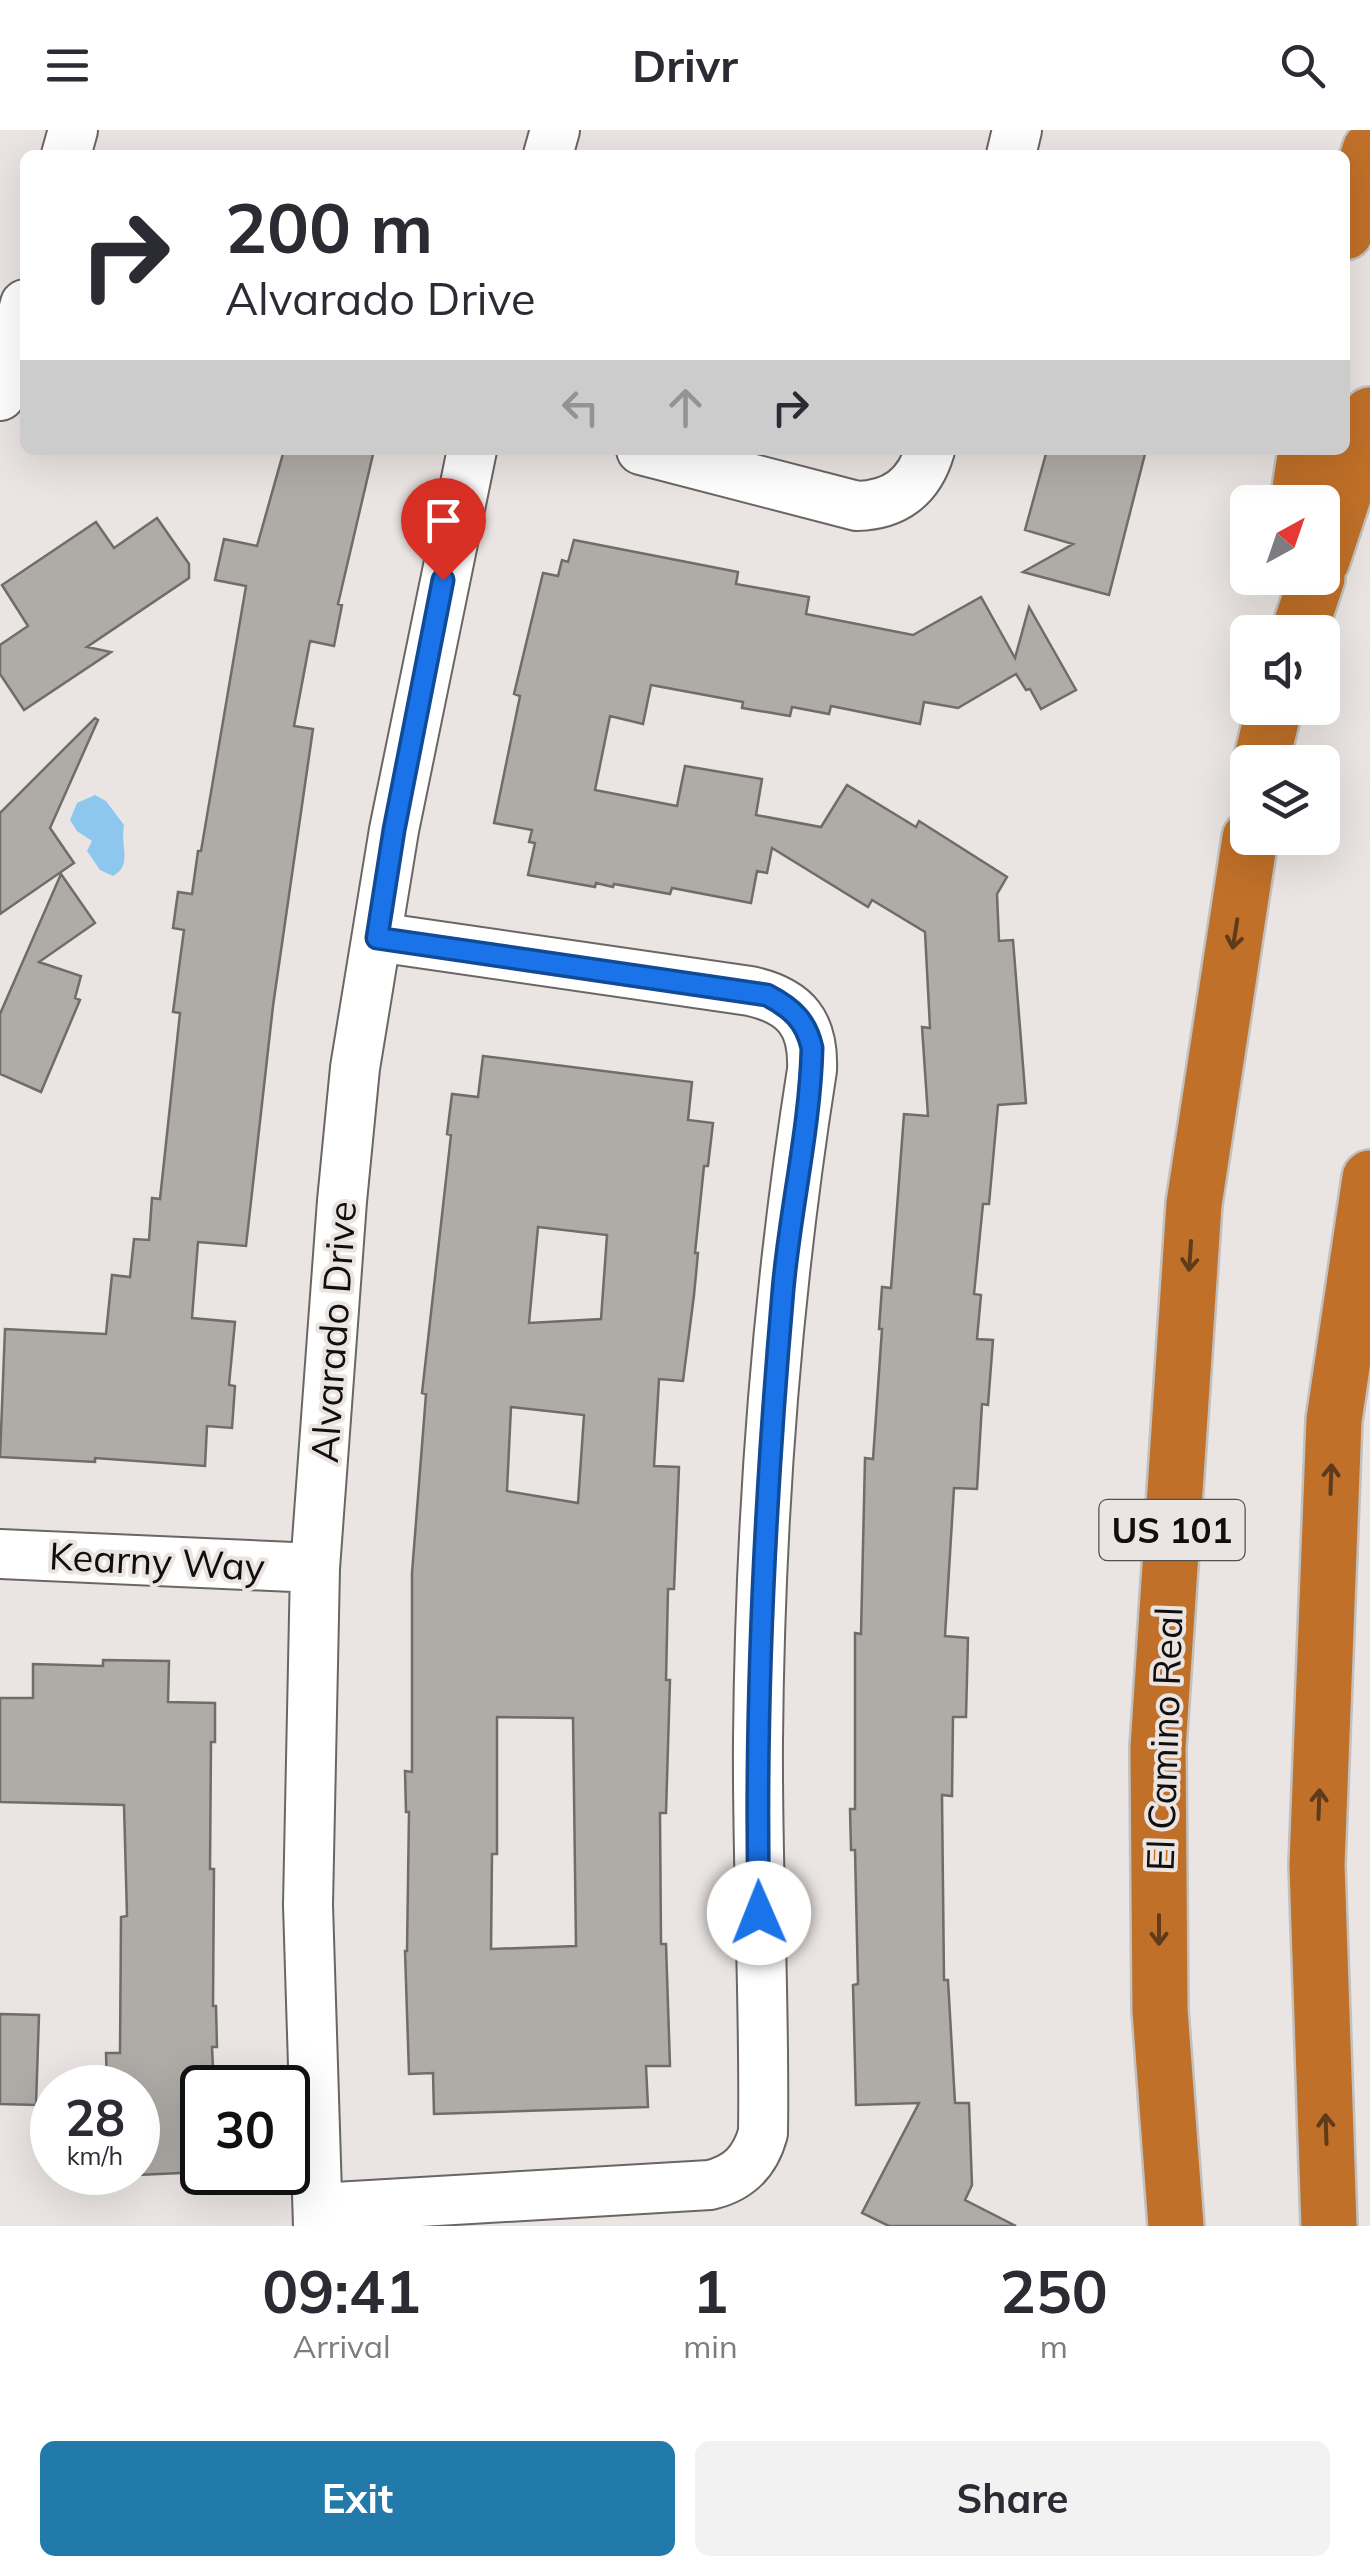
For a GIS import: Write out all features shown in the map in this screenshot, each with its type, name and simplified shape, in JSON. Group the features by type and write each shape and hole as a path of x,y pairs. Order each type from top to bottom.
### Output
{"highway":[{"path":"1350,216 1370,150"},
{"path":"1340,506 1370,416"},
{"path":"1301,485 1305,455"},
{"name":"El Camino Real","path":"1176,2226 1160,2010 1158,1748 1194,1204 1247,855"},
{"path":"1329,2226 1317,1865 1334,1420 1370,1178"}],"street":[{"path":"0,396 20,322"},
{"name":"Alvarado Drive","path":"318,2217 308,1905 315,1568 344,1182 355,1068 419,697 471,455"},
{"path":"660,455 858,506 879,506 894,500 920,474 928,455"},
{"path":"318,2217 710,2185 741,2172 758,2150 762,2133 758,1879 762,1597 783,1286 812,1070 808,1029 782,1003 750,991 377,938"},
{"name":"Kearny Way","path":"0,1554 315,1568"}],"water":[{"path":"95,795 106,801 124,825 123,867 113,876 100,870 87,851 92,841 77,831 70,820 77,803"}],"building":[{"path":"283,455 373,455 338,604 342,605 334,646 310,641 294,726 313,729 273,1006 246,1246 198,1242 192,1318 235,1322 229,1385 235,1386 232,1428 207,1426 205,1466 95,1458 95,1462 0,1457 5,1329 106,1334 112,1275 130,1277 134,1239 149,1240 152,1198 160,1199 180,1013 173,1012 184,930 173,928 178,892 192,894 246,586 215,580 224,539 257,546"},
{"path":"1046,455 1145,455 1109,595 1023,572 1073,544 1025,530"},
{"path":"157,518 189,564 189,578 87,647 111,652 24,710 0,674 0,645 28,626 2,585 96,522 114,548"},
{"path":"574,540 738,572 736,584 809,597 806,614 913,635 981,597 1015,658 1029,607 1076,690 1041,709 1016,674 958,708 924,702 920,724 831,706 829,714 792,707 790,716 742,708 743,702 651,685 643,724 610,716 595,790 677,806 685,766 762,779 756,815 821,827 847,785 916,827 919,821 1007,877 997,894 999,941 1013,940 1026,1103 998,1105 989,1204 983,1204 974,1294 981,1295 977,1339 993,1340 988,1405 982,1404 977,1489 954,1488 945,1636 968,1638 966,1717 953,1717 952,1796 942,1795 944,1980 948,1980 955,2103 969,2103 972,2185 965,2200 1016,2226 889,2226 862,2213 919,2103 856,2105 853,1985 858,1984 855,1850 851,1850 850,1809 855,1809 855,1633 861,1634 865,1458 873,1459 882,1287 891,1288 904,1114 928,1116 922,1027 930,1028 925,932 872,900 868,907 772,848 767,873 757,871 751,903 672,888 670,894 614,884 613,887 596,883 595,887 528,875 535,843 529,842 532,830 494,823 520,696 514,694 543,573 558,576 562,560 568,562"},
{"path":"95,718 98,720 50,828 74,863 0,914 0,813"},
{"path":"61,874 95,923 39,962 81,976 75,998 80,1000 41,1092 0,1074 0,1014"},
{"path":"483,1056 692,1082 688,1120 713,1123 708,1166 704,1166 683,1381 659,1379 654,1466 679,1467 674,1589 668,1589 666,1813 660,1813 661,1944 666,1944 670,2066 646,2066 648,2107 434,2114 433,2073 409,2074 405,1951 409,1812 405,1771 412,1772 412,1573 426,1394 422,1393 451,1135 447,1134 452,1094 478,1097","holes":["538,1227 607,1235 601,1319 529,1323","511,1407 584,1415 578,1503 507,1491","497,1717 573,1718 576,1946 491,1949 492,1854 497,1854"]},
{"path":"103,1660 169,1661 168,1702 215,1703 210,1869 214,1869 213,2006 217,2047 212,2047 213,2065 180,2065 180,2173 160,2174 160,2065 106,2065 106,2053 120,2053 121,1917 127,1916 124,1805 0,1802 0,1698 33,1698 33,1664 103,1666"},
{"path":"0,2014 39,2015 37,2065 30,2065 30,2105 0,2104"}],"route":[{"path":"443,580 377,938 750,991 782,1003 808,1029 812,1070 783,1286 762,1597 759,1913"}]}
